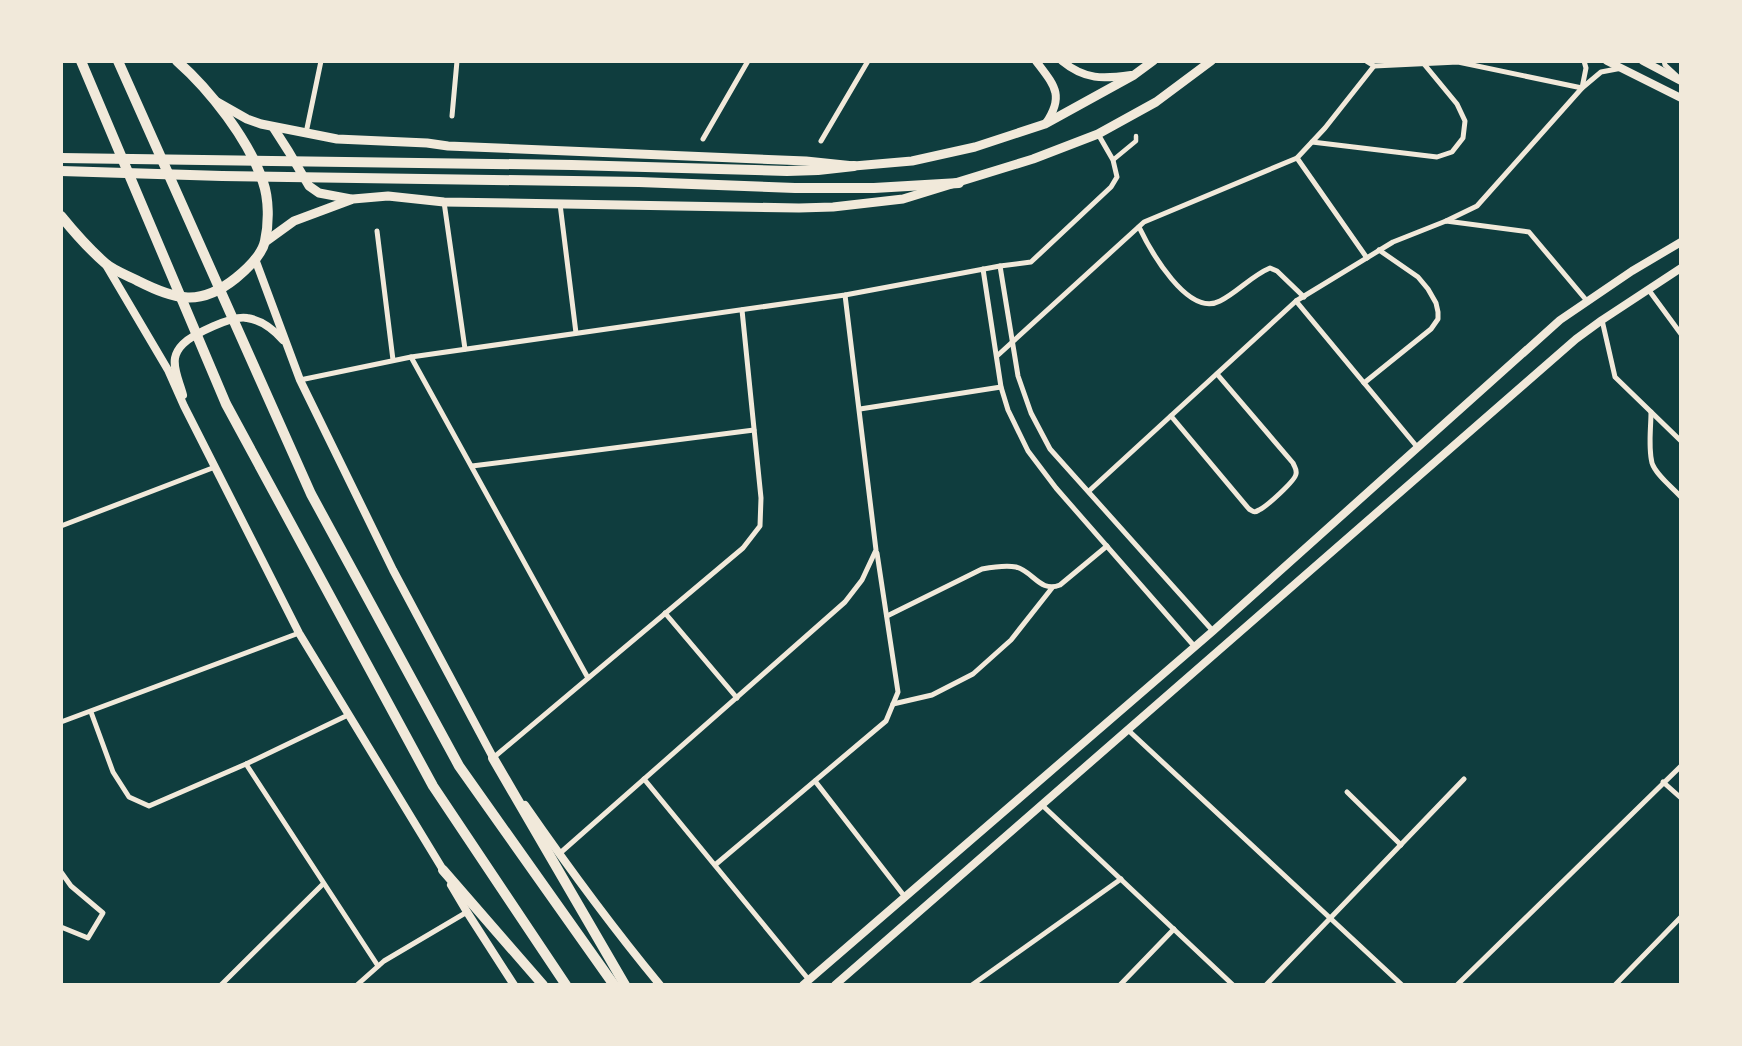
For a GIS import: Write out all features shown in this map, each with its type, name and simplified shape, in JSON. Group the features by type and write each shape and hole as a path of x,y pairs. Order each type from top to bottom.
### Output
{"highway":[{"path":"81,61 226,404 433,786 566,985"},
{"path":"118,61 324,519 459,765 614,985"},
{"path":"61,216 106,265 174,297 202,297 225,287 255,259 265,242 267,210 264,185 238,132 204,88 178,62"},
{"path":"61,158 787,170 854,166"},
{"path":"61,171 639,182 795,188 874,188 959,183"},
{"path":"493,758 625,985"},
{"path":"443,870 543,985"}],"main road":[{"path":"1036,61 1055,90 1057,102 1054,112 1045,124"},
{"path":"1062,61 1074,71 1087,76 1109,78 1134,75"},
{"path":"215,102 247,119 273,127 337,139 689,158 806,161 854,166 912,161 975,147 1045,124 1134,75 1153,61"},
{"path":"273,127 309,186 319,193 353,199 388,196 444,202 833,207 903,199 1033,159 1098,134 1156,102 1210,61"},
{"path":"1607,61 1681,98"},
{"path":"1643,61 1681,80"},
{"path":"265,242 294,221 353,199"},
{"path":"806,982 1195,647 1560,320 1681,242"},
{"path":"255,259 300,380 393,570 493,758 559,854 660,985"},
{"path":"106,265 168,370 299,634 514,985"},
{"path":"835,985 1576,339 1681,268"},
{"path":"184,406 174,361 179,348 189,339 238,317 260,323 275,332 287,346"}],"street":[{"path":"306,133 321,61"},
{"path":"452,116 457,61"},
{"path":"703,139 748,61"},
{"path":"821,141 868,61"},
{"path":"1366,61 1374,66 1458,62 1582,88"},
{"path":"1582,88 1586,68 1584,61"},
{"path":"1664,61 1681,80"},
{"path":"1312,142 1437,158 1452,152 1463,138 1465,121 1457,104 1424,64"},
{"path":"997,356 1144,222 1297,158 1374,66"},
{"path":"1089,491 1296,301 1393,242 1477,206 1582,88 1601,72 1622,68"},
{"path":"300,380 411,356 845,295 1000,265 1031,262 1111,187 1117,177 1113,160 1098,134"},
{"path":"1113,160 1136,141 1136,135"},
{"path":"1297,158 1367,258"},
{"path":"444,202 465,349"},
{"path":"560,204 576,333"},
{"path":"1446,221 1529,232 1587,301"},
{"path":"1139,227 1158,263 1177,285 1197,302 1219,302 1270,268 1277,271 1304,297"},
{"path":"377,231 393,360"},
{"path":"1364,383 1431,329 1438,319 1436,303 1418,277 1379,250"},
{"path":"1000,265 1018,376 1031,413 1050,449 1213,631"},
{"path":"984,269 1001,387 1008,410 1028,451 1056,488 1195,647"},
{"path":"1648,289 1681,334"},
{"path":"715,865 886,721 898,692 876,550 845,295"},
{"path":"1296,301 1418,448"},
{"path":"493,758 743,548 760,526 761,498 741,310"},
{"path":"1602,320 1615,377 1681,441"},
{"path":"411,356 588,678"},
{"path":"1171,416 1252,512 1264,507 1294,480 1296,471 1293,463 1217,374"},
{"path":"860,409 1001,387"},
{"path":"1651,412 1650,449 1653,463 1681,497"},
{"path":"472,466 754,430"},
{"path":"61,526 215,467"},
{"path":"887,616 982,569 999,566 1017,567 1046,587 1060,586 1107,546"},
{"path":"559,854 845,603 862,580 876,550"},
{"path":"893,704 932,695 972,674 1011,640 1052,588"},
{"path":"665,613 737,698"},
{"path":"61,722 299,634"},
{"path":"91,712 113,772 129,797 149,806 246,764 348,715"},
{"path":"1128,730 1402,985"},
{"path":"246,764 379,966"},
{"path":"1457,985 1681,766"},
{"path":"644,779 806,982"},
{"path":"1266,985 1464,779"},
{"path":"815,781 905,897"},
{"path":"1663,782 1681,798"},
{"path":"1347,792 1401,845"},
{"path":"1042,805 1233,985"},
{"path":"61,872 72,886 103,913 88,938 61,927"},
{"path":"974,984 1121,879"},
{"path":"220,985 323,884"},
{"path":"357,985 384,961 467,912"},
{"path":"1615,985 1681,917"},
{"path":"1120,985 1174,929"}]}
